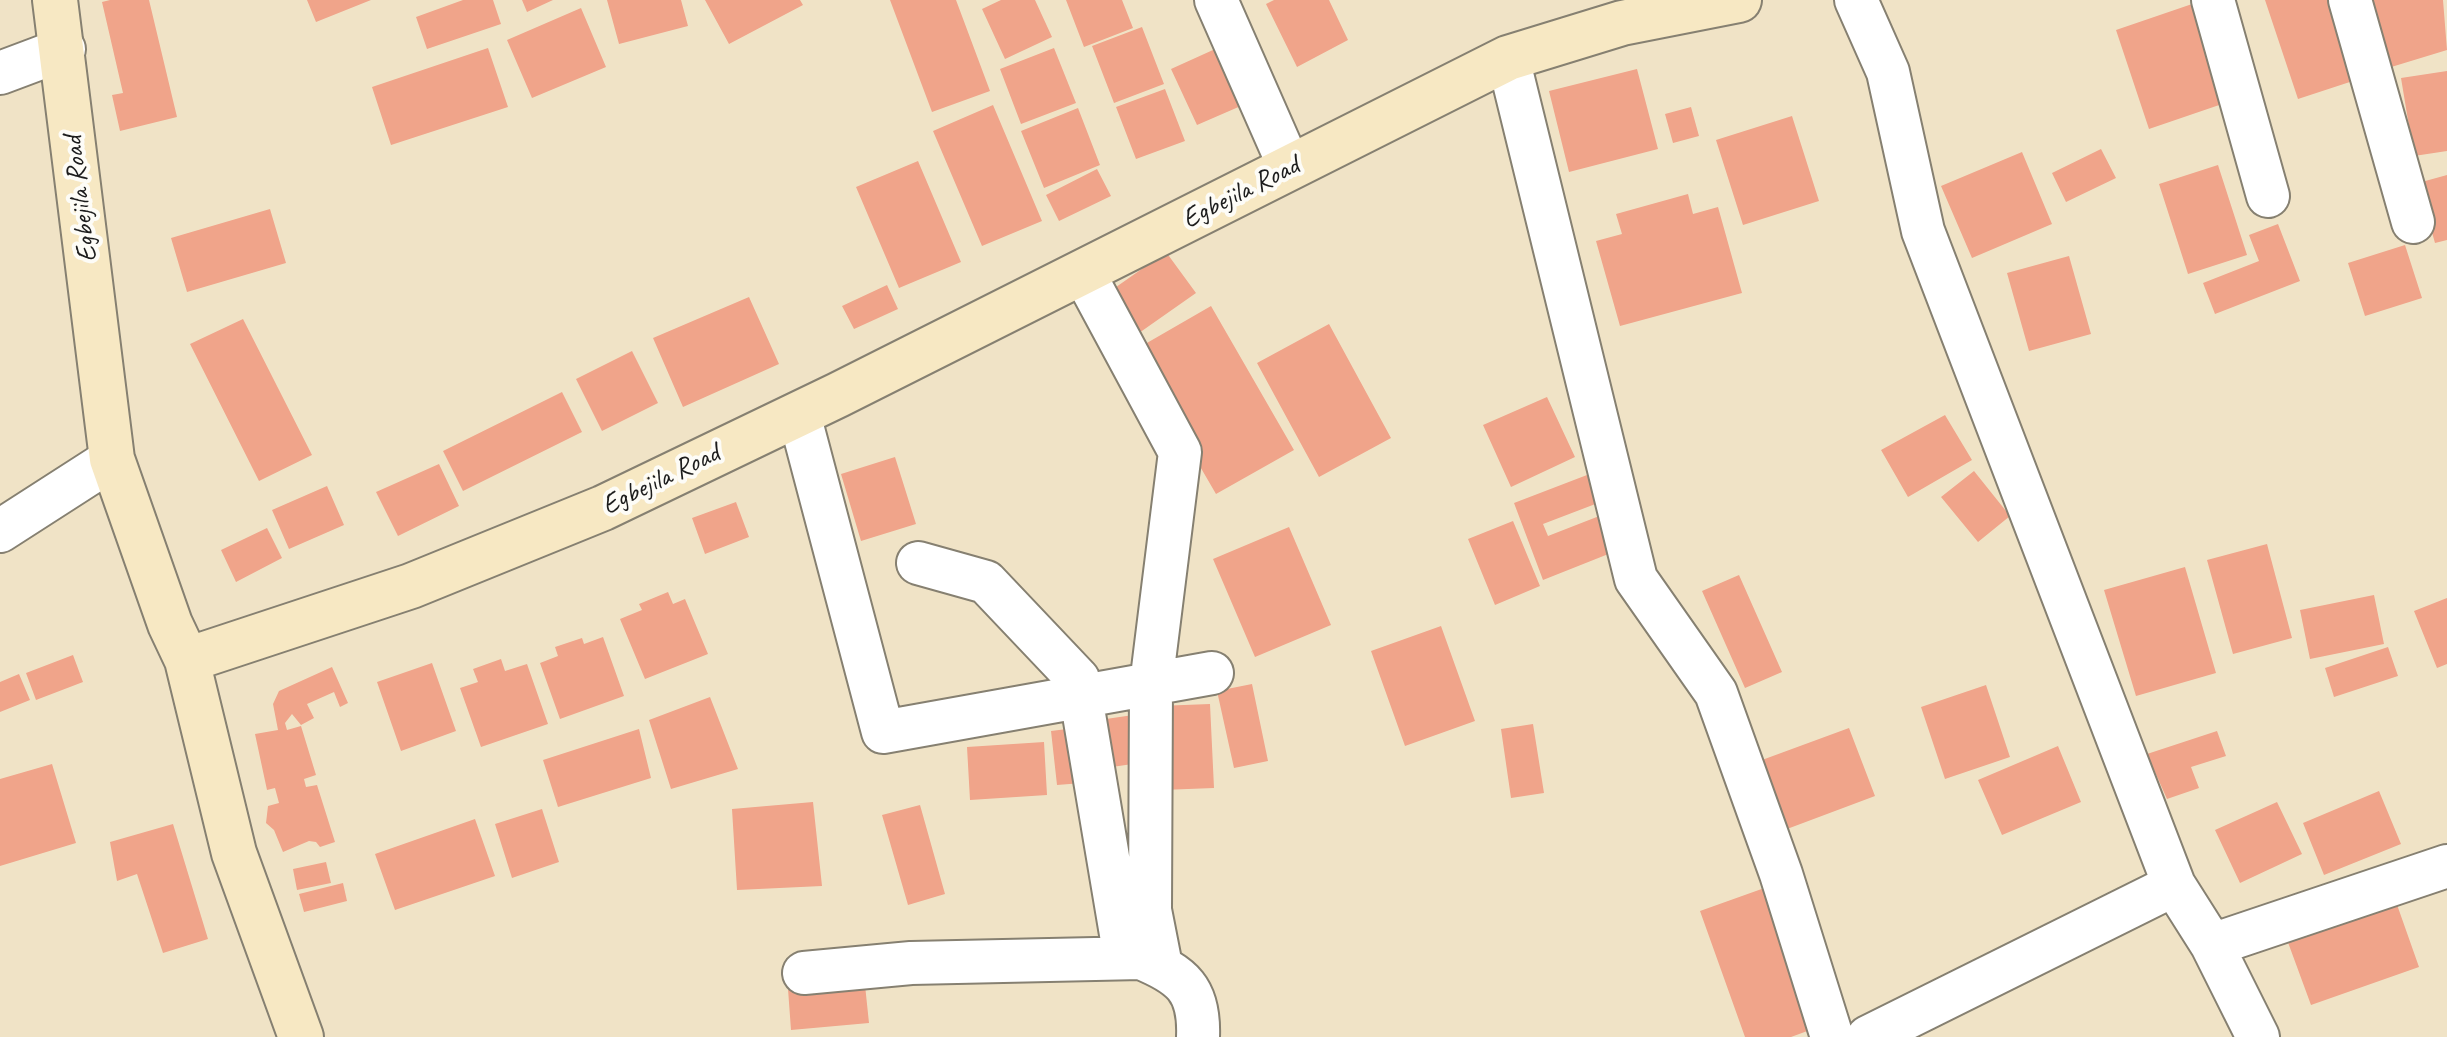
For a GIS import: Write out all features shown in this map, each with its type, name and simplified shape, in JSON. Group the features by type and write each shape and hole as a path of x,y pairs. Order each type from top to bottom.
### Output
{"street":[{"name":"Egbejila Road","path":"55,0 64,49 112,459 170,624 187,660 411,586 603,508 799,414 1508,58 1642,9 1739,0"},
{"path":"1216,0 1290,168"},
{"path":"1856,0 1888,72 1923,231 2174,885 2212,945 2258,1037"},
{"path":"2213,0 2268,196"},
{"path":"2350,0 2413,222"},
{"path":"0,73 64,49"},
{"path":"1508,58 1636,579 1716,693 1781,874 1832,1037"},
{"path":"1083,272 1180,452 1151,685 1150,910 1143,962"},
{"path":"799,414 883,732 1212,673"},
{"path":"0,531 112,459"},
{"path":"918,563 986,582 1078,679 1143,962"},
{"path":"187,660 234,853 301,1037"},
{"path":"2212,945 2447,866"},
{"path":"1868,1037 2174,885"},
{"path":"804,973 911,963 1143,962 1189,986 1199,1018 1198,1037"}],"building":[{"path":"149,0 177,117 120,131 112,95 123,93 102,2"},
{"path":"307,0 371,0 316,22"},
{"path":"463,0 493,0 501,24 427,49 416,17"},
{"path":"522,0 553,0 527,12"},
{"path":"607,0 681,0 688,26 619,44"},
{"path":"705,0 800,0 803,5 729,44"},
{"path":"890,0 956,0 990,91 932,112"},
{"path":"1001,0 1035,0 1052,37 1005,59 982,9"},
{"path":"1066,0 1122,0 1133,28 1084,47"},
{"path":"1274,0 1329,0 1348,40 1297,67 1266,4"},
{"path":"2265,0 2336,0 2362,78 2298,99"},
{"path":"2367,0 2443,0 2447,50 2388,68"},
{"path":"2195,3 2228,102 2149,129 2116,30"},
{"path":"581,8 606,67 532,98 507,40"},
{"path":"1142,27 1164,84 1114,103 1092,46"},
{"path":"1224,45 1250,102 1197,125 1171,69"},
{"path":"488,48 508,107 391,145 372,87"},
{"path":"1054,48 1076,103 1021,124 1000,69"},
{"path":"1637,69 1658,149 1569,172 1549,91"},
{"path":"2447,71 2447,151 2414,156 2401,78"},
{"path":"1165,89 1185,141 1136,159 1116,107"},
{"path":"993,105 1042,221 982,246 933,131"},
{"path":"1691,107 1699,136 1673,143 1665,114"},
{"path":"1078,108 1100,165 1044,188 1021,131"},
{"path":"1792,116 1819,201 1743,225 1716,140"},
{"path":"2101,149 2116,178 2066,202 2052,173"},
{"path":"2022,152 2052,224 1972,258 1941,186"},
{"path":"918,161 961,262 899,288 856,187"},
{"path":"2218,165 2247,255 2188,274 2159,184"},
{"path":"1097,169 1111,196 1059,221 1046,195"},
{"path":"2447,175 2447,240 2435,243 2418,183"},
{"path":"1688,194 1693,214 1718,207 1742,293 1620,326 1596,241 1622,234 1616,214"},
{"path":"270,209 286,263 187,292 171,238"},
{"path":"2278,224 2300,281 2215,314 2203,283 2259,261 2249,235"},
{"path":"2405,245 2422,298 2365,316 2348,263"},
{"path":"1166,252 1196,293 1139,333 1109,292"},
{"path":"2069,256 2091,334 2029,351 2007,273"},
{"path":"887,285 898,309 854,329 842,306"},
{"path":"749,297 779,364 683,407 653,338"},
{"path":"1211,306 1294,450 1216,494 1133,351"},
{"path":"243,319 312,455 259,481 190,344"},
{"path":"1329,324 1391,438 1319,477 1257,363"},
{"path":"632,351 658,403 602,431 576,379"},
{"path":"562,392 582,432 463,491 443,451"},
{"path":"1547,397 1575,457 1511,487 1483,425"},
{"path":"1945,415 1972,460 1908,497 1881,450"},
{"path":"895,457 916,524 861,541 841,474"},
{"path":"439,464 459,506 398,536 376,492"},
{"path":"1974,471 2010,516 1978,542 1941,497"},
{"path":"1587,475 1598,503 1543,524 1548,536 1607,513 1621,549 1543,580 1514,503"},
{"path":"327,486 344,525 289,549 272,510"},
{"path":"736,502 749,537 705,554 692,518"},
{"path":"1513,521 1540,586 1495,605 1468,539"},
{"path":"1289,527 1331,625 1255,657 1213,559"},
{"path":"267,528 282,558 236,582 221,550"},
{"path":"2267,544 2292,638 2233,654 2207,560"},
{"path":"2185,567 2216,673 2136,696 2104,590"},
{"path":"1739,575 1782,672 1745,688 1702,591"},
{"path":"668,592 673,604 685,599 708,654 645,679 620,619 642,610 639,604"},
{"path":"2374,595 2384,644 2310,659 2300,610"},
{"path":"2447,598 2447,664 2437,668 2414,611"},
{"path":"1441,626 1475,721 1405,746 1371,651"},
{"path":"603,637 624,696 560,719 540,663 558,656 555,647 582,638 584,644"},
{"path":"2388,647 2398,676 2334,697 2325,668"},
{"path":"73,655 83,682 36,700 26,673"},
{"path":"501,659 505,671 527,664 548,724 481,747 460,688 478,682 473,669"},
{"path":"432,663 456,731 401,751 377,682"},
{"path":"332,667 348,703 340,707 334,692 307,704 314,718 301,725 292,714 285,723 287,730 301,726 316,775 304,779 306,787 317,785 335,842 320,847 316,842 309,841 283,852 274,830 266,823 268,806 279,803 275,788 267,790 255,734 278,730 273,704 279,691"},
{"path":"19,674 30,700 0,712 0,682"},
{"path":"1252,684 1268,761 1234,768 1217,691"},
{"path":"1986,685 2010,757 1945,779 1921,707"},
{"path":"710,697 738,769 671,789 649,720"},
{"path":"1210,704 1214,788 1162,790 1158,706"},
{"path":"1140,714 1146,762 1112,767 1106,719"},
{"path":"1533,724 1544,793 1511,798 1501,729"},
{"path":"1075,728 1082,783 1057,785 1051,731"},
{"path":"1849,728 1875,796 1787,829 1762,760"},
{"path":"639,729 651,778 558,807 543,760"},
{"path":"2217,731 2226,756 2191,767 2199,788 2167,799 2147,754"},
{"path":"1044,742 1047,795 970,800 967,747"},
{"path":"2058,746 2081,802 2002,835 1978,780"},
{"path":"52,764 76,843 0,866 0,779"},
{"path":"2379,791 2401,844 2324,875 2303,823"},
{"path":"813,802 822,886 737,890 732,809"},
{"path":"2277,802 2302,854 2240,883 2215,830"},
{"path":"920,805 945,894 908,905 882,815"},
{"path":"542,809 559,862 512,878 495,824"},
{"path":"475,819 495,876 395,910 375,854"},
{"path":"173,824 208,939 163,953 137,874 117,881 110,842"},
{"path":"326,862 331,883 297,890 293,869"},
{"path":"343,883 347,901 304,912 299,894"},
{"path":"1770,886 1821,1026 1791,1037 1745,1037 1700,911"},
{"path":"2395,899 2419,967 2311,1005 2286,937"},
{"path":"865,985 869,1023 791,1030 788,989"}]}
